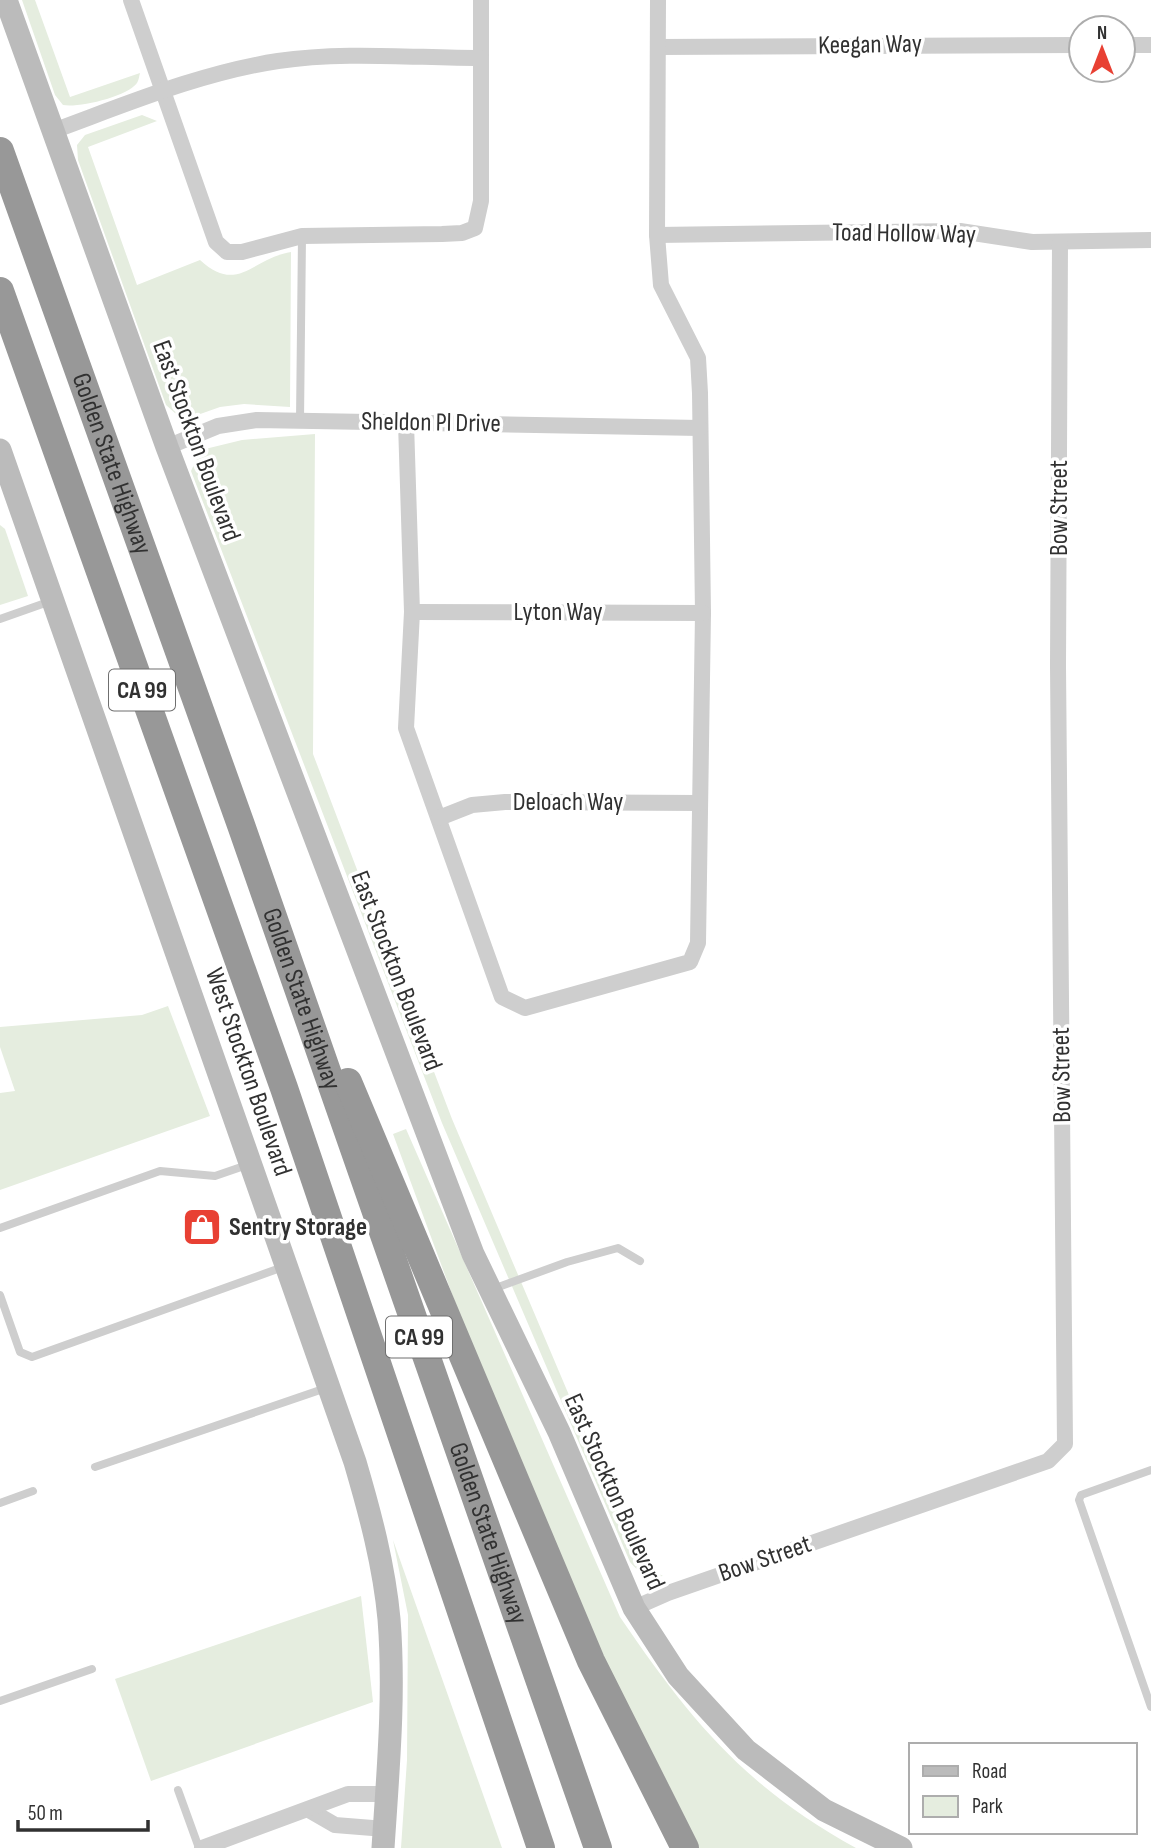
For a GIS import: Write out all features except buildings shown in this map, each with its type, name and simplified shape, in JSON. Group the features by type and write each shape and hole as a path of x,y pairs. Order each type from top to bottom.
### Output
{"highway":[{"name":"Golden State Highway","path":"0,151 241,825 598,1848"},
{"name":"Golden State Highway","path":"0,291 284,1088 541,1848"},
{"path":"241,825 591,1661 685,1848"}],"street":[{"name":"East Stockton Boulevard","path":"6,0 167,447 473,1254 559,1432 635,1608 678,1676 746,1750 824,1810 901,1848"},
{"path":"131,0 216,242 227,252 243,252 302,236 442,234 462,233 475,228 481,201 481,0"},
{"path":"406,423 412,612 406,728 502,997 525,1008 690,962 698,943 703,613 698,358 661,285 657,234 658,0"},
{"name":"Keegan Way","path":"659,47 1067,45"},
{"path":"54,131 163,91 245,67 281,60 481,58"},
{"name":"Toad Hollow Way","path":"657,234 960,230 1032,242 1151,240"},
{"name":"Bow Street","path":"635,1608 668,1593 1048,1461 1065,1444 1058,680 1060,242"},
{"name":"Sheldon Pl Drive","path":"167,447 218,426 257,420 700,428"},
{"name":"West Stockton Boulevard","path":"0,450 7,495 54,600 329,1387 367,1520 388,1617 392,1728 384,1838"},
{"name":"Lyton Way","path":"412,612 703,613"},
{"name":"Deloach Way","path":"439,818 472,805 505,802 700,803"},
{"path":"201,1848 348,1794 387,1794"},
{"path":"309,1810 335,1825 384,1838"}],"lane":[{"path":"300,421 302,236"},
{"path":"0,619 54,600"},
{"path":"0,1228 160,1171 215,1176 250,1164"},
{"path":"491,1290 567,1262 618,1248 640,1261"},
{"path":"0,1295 20,1352 32,1357 286,1265"},
{"path":"95,1468 329,1387"},
{"path":"1151,1469 1081,1495 1079,1500 1151,1707"},
{"path":"0,1503 33,1491"},
{"path":"0,1701 92,1669"},
{"path":"178,1790 201,1848"}],"green space":[{"path":"22,0 35,0 70,97 140,73 137,83 123,93 102,100 63,105 55,95"},
{"path":"142,115 157,121 88,147 137,285 200,260 213,270 235,274 291,252 290,407 244,404 220,407 189,418 176,414 166,405 78,160 77,145 85,135"},
{"path":"315,434 313,754 452,1119 641,1565 663,1576 645,1574 630,1562 442,1123 191,471 201,450 242,440"},
{"path":"0,525 5,529 28,596 0,605"},
{"path":"168,1006 210,1116 0,1190 0,1093 15,1091 0,1047 0,1027 142,1015"},
{"path":"406,1129 620,1617 671,1688 723,1748 782,1801 856,1848 697,1848 633,1725 493,1405 393,1134"},
{"path":"393,1540 502,1848 401,1848 407,1760 408,1615"},
{"path":"361,1596 373,1702 151,1781 115,1679"}],"place":[{"name":"Sentry Storage","path":"202,1227"}]}
